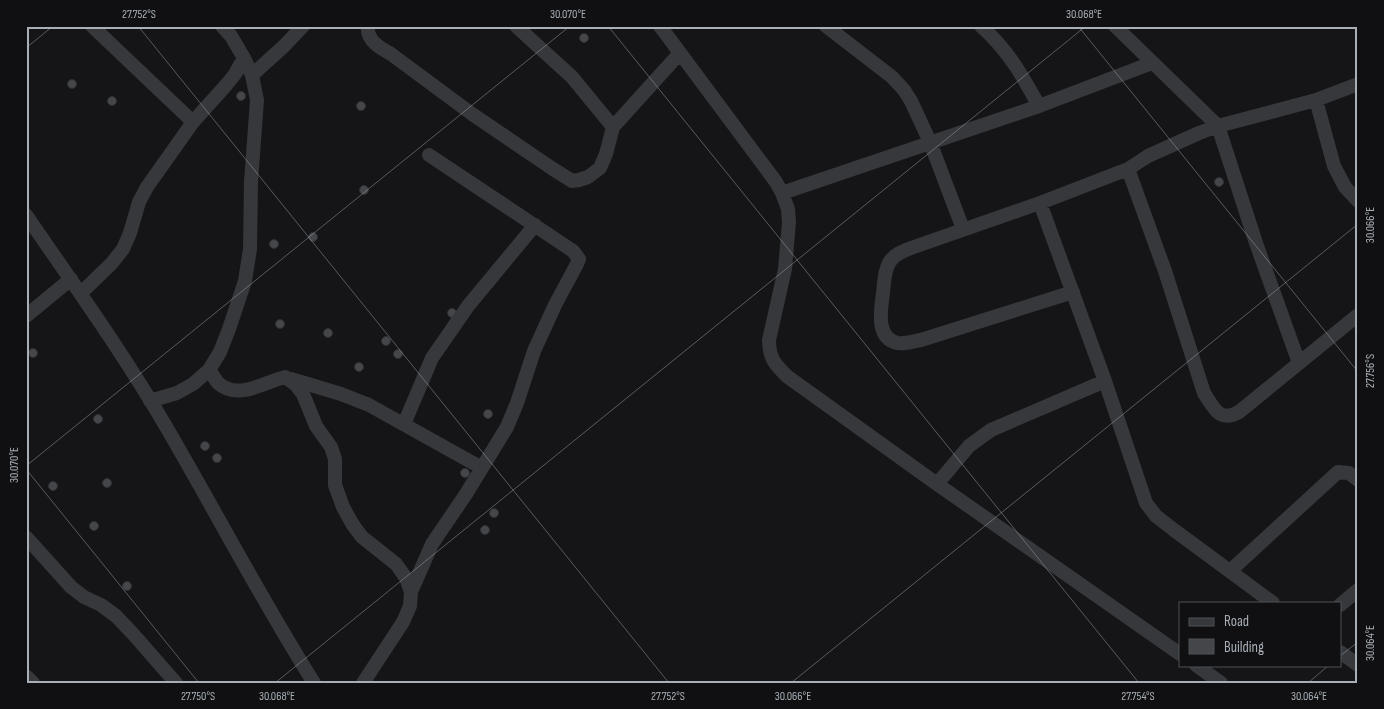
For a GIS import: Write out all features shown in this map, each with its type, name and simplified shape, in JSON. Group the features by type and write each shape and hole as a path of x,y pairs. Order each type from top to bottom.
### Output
{"street":[{"path":"92,26 193,122"},
{"path":"150,402 177,393 193,384 209,370 220,352 245,281 250,248 251,182 258,100 252,75 244,58 222,26"},
{"path":"252,75 303,26"},
{"path":"368,26 367,30 380,48 391,54 472,114 572,181 588,177 600,168 613,127 680,53"},
{"path":"516,26 572,77 613,127"},
{"path":"660,26 776,182 788,209 789,222 785,269 769,340 769,351 772,360 788,377 1179,653"},
{"path":"826,26 892,77 904,90 930,142 963,230"},
{"path":"981,26 1010,57 1039,106"},
{"path":"1115,26 1218,126 1256,243 1299,363"},
{"path":"81,294 112,263 123,249 146,187 193,122 235,74 244,58"},
{"path":"782,192 1039,106 1152,63"},
{"path":"1073,292 907,343 896,343 888,338 882,330 880,316 886,272 889,262 899,254 1128,169 1148,156 1218,126 1316,100 1358,84"},
{"path":"1316,100 1334,166 1345,187 1358,201"},
{"path":"410,592 432,544 507,427 518,403 534,352 555,305 579,261 578,256 573,251 429,155"},
{"path":"1128,169 1166,271 1204,393 1214,408 1222,415 1231,416 1239,412 1358,315"},
{"path":"1040,203 1105,381 1146,503 1160,519 1272,602"},
{"path":"26,215 115,344 167,428 234,548 314,683"},
{"path":"404,424 432,358 468,306 535,225"},
{"path":"26,316 71,279"},
{"path":"209,370 218,382 228,389 241,391 285,377 341,394 369,405 482,468"},
{"path":"285,377 295,384 303,394 316,426 331,447 335,458 335,485 343,507 353,525 362,537 396,564 406,578 410,592 410,606 403,622 363,683"},
{"path":"937,484 969,446 991,430 1105,381"},
{"path":"1230,571 1338,472 1350,473 1358,480"},
{"path":"26,537 71,587 116,616 176,683"},
{"path":"1342,603 1358,590"},
{"path":"1342,653 1358,665"},
{"path":"1197,666 1221,683"},
{"path":"26,676 34,683"}],"building":[{"path":"584,33 589,38 584,43 579,38"},
{"path":"72,79 77,84 72,89 67,84"},
{"path":"241,91 246,96 241,101 236,96"},
{"path":"112,96 117,101 112,106 107,101"},
{"path":"361,101 366,106 361,111 356,106"},
{"path":"1219,177 1224,182 1219,187 1214,182"},
{"path":"364,185 369,190 364,195 359,190"},
{"path":"313,232 318,237 313,242 308,237"},
{"path":"274,239 279,244 274,249 269,244"},
{"path":"452,308 457,313 452,318 447,313"},
{"path":"280,319 285,324 280,329 275,324"},
{"path":"328,328 333,333 328,338 323,333"},
{"path":"386,336 391,341 386,346 381,341"},
{"path":"33,348 38,353 33,358 28,353"},
{"path":"398,349 403,354 398,359 393,354"},
{"path":"359,362 364,367 359,372 354,367"},
{"path":"488,409 493,414 488,419 483,414"},
{"path":"98,414 103,419 98,424 93,419"},
{"path":"205,441 210,446 205,451 200,446"},
{"path":"217,453 222,458 217,463 212,458"},
{"path":"465,468 470,473 465,478 460,473"},
{"path":"107,478 112,483 107,488 102,483"},
{"path":"53,481 58,486 53,491 48,486"},
{"path":"494,508 499,513 494,518 489,513"},
{"path":"94,521 99,526 94,531 89,526"},
{"path":"485,525 490,530 485,535 480,530"},
{"path":"127,581 132,586 127,591 122,586"}]}
